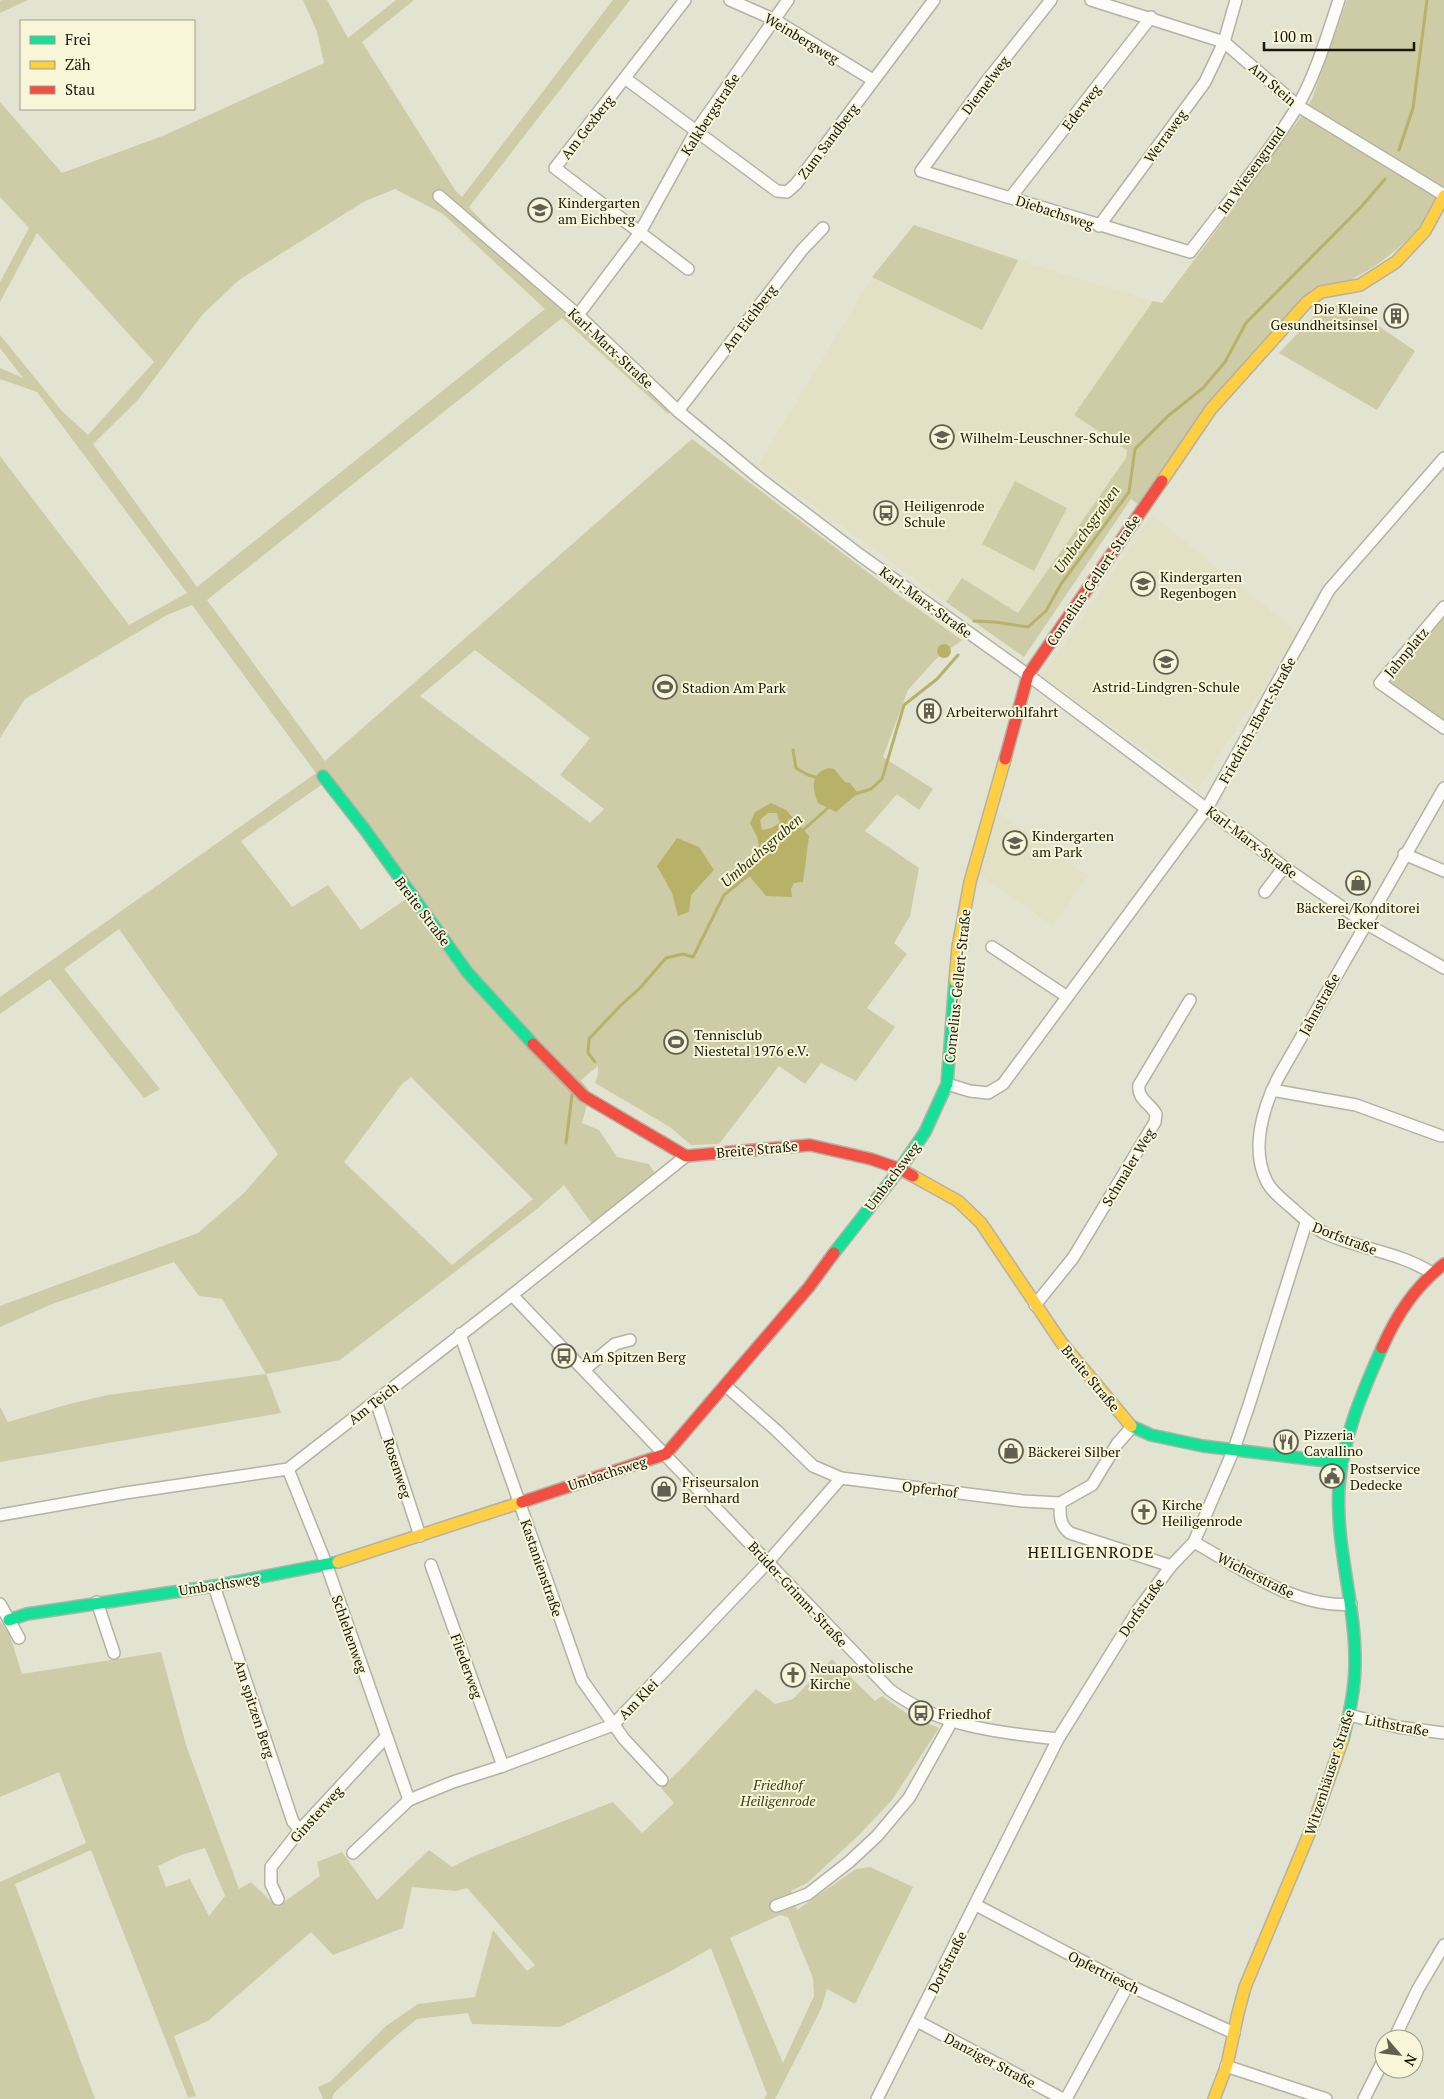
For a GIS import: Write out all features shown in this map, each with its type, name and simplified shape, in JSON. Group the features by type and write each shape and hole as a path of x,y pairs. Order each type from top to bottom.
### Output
{"street":[{"name":"Am Gexberg","path":"639,234 555,168 626,79 685,0"},
{"name":"Weinbergweg","path":"730,0 773,19 873,80"},
{"name":"Kalkbergstraße","path":"578,315 639,234 696,131 788,0"},
{"name":"Zum Sandberg","path":"696,131 777,191 787,192 796,184 934,0"},
{"name":"Diemelweg","path":"921,171 986,82 1051,0"},
{"name":"Am Stein","path":"1091,0 1150,17 1224,42 1298,106 1444,196"},
{"name":"Werraweg","path":"1099,226 1205,82 1224,42 1236,0"},
{"name":"Im Wiesengrund","path":"1190,252 1298,106 1339,0"},
{"name":"Ederweg","path":"1011,197 1150,17"},
{"path":"626,79 696,131"},
{"name":"Diebachsweg","path":"921,171 1190,252"},
{"name":"Karl-Marx-Straße","path":"439,196 578,315 678,411 752,472 856,552 1028,675 1284,867 1365,923 1444,968"},
{"name":"Cornelius-Gellert-Straße","path":"947,1084 954,984 963,913 1028,675 1221,397 1308,302 1321,292 1360,285 1396,262 1425,231 1444,196"},
{"name":"Am Eichberg","path":"678,411 802,250 823,228"},
{"path":"639,234 688,270"},
{"name":"Friedrich-Ebert-Straße","path":"947,1084 970,1091 988,1093 1003,1084 1066,996 1207,808 1329,590 1444,458"},
{"name":"Jahnplatz","path":"1444,607 1380,683 1444,728"},
{"name":"Breite Straße","path":"323,776 459,958 468,973 506,1016 584,1096 686,1156 810,1144 871,1159 900,1169 958,1201 982,1223 1061,1342 1132,1428"},
{"name":"Jahnstraße","path":"1306,1222 1268,1183 1258,1157 1260,1136 1272,1090 1404,854 1444,788"},
{"path":"1404,854 1444,871"},
{"path":"1265,892 1284,867"},
{"path":"992,947 1066,996"},
{"name":"Schmaler Weg","path":"1035,1305 1073,1258 1155,1122 1156,1114 1141,1097 1138,1091 1139,1085 1190,1000"},
{"name":"Umbachsweg","path":"9,1620 27,1614 97,1602 214,1586 327,1566 666,1454 809,1287 900,1169 925,1132 947,1084"},
{"path":"1272,1090 1356,1105 1440,1136"},
{"name":"Am Teich","path":"0,1515 126,1493 288,1469 460,1334 512,1296 686,1156"},
{"name":"Dorfstraße","path":"877,2099 1058,1739 1138,1610 1171,1566 1194,1542 1234,1449 1306,1222 1325,1233 1418,1264 1432,1272"},
{"name":"Witzenhäuser Straße","path":"1214,2099 1226,2066 1242,1996 1320,1810 1349,1715 1355,1684 1356,1653 1339,1507 1341,1463 1355,1409 1395,1317 1417,1288 1432,1272 1444,1264"},
{"name":"Brüder-Grimm-Straße","path":"512,1296 585,1369 890,1690 919,1708 952,1721 1002,1733 1058,1739"},
{"name":"Kastanienstraße","path":"460,1334 582,1680 613,1725 662,1780"},
{"path":"585,1369 615,1344 630,1340"},
{"name":"Opferhof","path":"726,1386 813,1466 841,1478 1023,1501 1060,1503"},
{"name":"Rosenweg","path":"376,1401 420,1536"},
{"path":"1171,1566 1070,1533 1063,1528 1060,1521 1060,1503 1092,1485 1116,1444 1132,1428 1150,1435 1203,1446 1341,1463"},
{"name":"Schlehenweg","path":"288,1469 327,1566 409,1800"},
{"name":"Am Klei","path":"352,1852 409,1800 453,1782 503,1766 613,1725 768,1562 841,1478"},
{"name":"Wicherstraße","path":"1194,1542 1266,1583 1299,1597 1341,1605 1351,1604"},
{"name":"Fliederweg","path":"431,1565 503,1766"},
{"name":"Am spitzen Berg","path":"214,1586 293,1822 300,1830"},
{"path":"97,1602 114,1653"},
{"path":"0,1604 19,1638"},
{"name":"Lithstraße","path":"1349,1715 1398,1727 1444,1733"},
{"path":"776,1906 808,1894 849,1862 877,1836 909,1798 952,1721"},
{"name":"Ginsterweg","path":"278,1899 271,1884 271,1867 300,1830 386,1737"},
{"name":"Opfertriesch","path":"976,1905 1128,1985 1234,2033"},
{"path":"1399,2029 1418,1989 1444,1945"},
{"path":"1065,2099 1128,1985"},
{"name":"Danziger Straße","path":"917,2021 1065,2099"},
{"path":"1226,2066 1326,2099"},
{"path":"1364,2099 1374,2079"}],"shaded area":[{"name":"Wilhelm-Leuschner-Schule","path":"1018,260 1153,301 1143,313 1126,458 1018,613 962,578 946,602 758,465 872,277 982,329"},
{"name":"Astrid-Lindgren-Schule","path":"1152,515 1299,633 1198,788 1042,676"},
{"name":"Kindergarten am Park","path":"998,812 1088,876 1052,926 979,874"}],"green space":[{"path":"28,0 0,13 0,1"},
{"path":"303,0 327,0 348,38 396,0 414,0 362,42 455,190 462,197 613,0 630,0 469,207 496,236 497,251 572,316 672,409 668,414 562,318 207,600 325,761 692,439 894,592 962,640 936,659 908,690 883,757 933,789 919,810 897,794 865,831 919,868 910,916 894,943 907,954 867,1008 895,1027 856,1081 821,1063 805,1084 779,1066 719,1144 691,1145 670,1127 595,1083 598,1066 581,1080 590,1092 582,1123 599,1130 617,1157 649,1164 656,1175 593,1225 564,1185 537,1209 340,1360 266,1374 222,1299 199,1296 174,1262 52,1304 0,1327 0,1306 198,1233 244,1193 278,1154 119,929 64,969 160,1089 144,1098 50,979 0,1014 0,997 316,773 192,605 167,615 25,699 0,738 0,456 129,625 187,593 37,392 0,379 0,368 23,378 0,348 0,335 61,410 88,435 154,362 37,233 0,302 0,282 29,228 0,197 0,102 62,173 165,135 324,63 317,32","holes":["395,189 443,214 545,309 197,587 93,444 138,400 203,314 239,280 365,201","475,650 590,738 560,775 604,809 590,823 420,696","324,783 406,899 361,930 328,885 292,907 241,841","411,1077 533,1199 452,1265 344,1162 402,1084"]},
{"path":"1347,0 1444,0 1444,185 1438,199 1420,226 1382,261 1351,279 1311,290 1138,504 1131,499 1024,657 946,602 962,578 1018,613 1126,458 1127,450 1074,415 1153,301 1162,303 1301,117 1312,99"},
{"path":"914,225 1018,260 982,330 872,277"},
{"path":"1344,302 1415,351 1377,410 1279,353 1316,314"},
{"path":"1015,481 1067,508 1034,571 982,544"},
{"path":"1444,617 1444,723 1388,682"},
{"path":"266,1374 281,1413 0,1462 0,1407 8,1422 108,1395"},
{"name":"Friedhof Heiligenrode","path":"0,1621 9,1633 22,1674 161,1652 186,1745 239,1889 251,1882 277,1907 320,1876 317,1862 342,1852 377,1900 429,1850 452,1867 474,1856 613,1802 642,1833 674,1803 661,1788 756,1689 775,1704 793,1699 832,1659 875,1701 882,1696 912,1717 939,1728 892,1800 859,1835 807,1883 791,1891 797,1910 856,1869 870,1867 913,1887 855,2004 827,1989 821,2009 775,2099 764,2099 767,2094 711,1948 671,1971 560,2027 472,2024 468,2013 417,2019 334,2093 332,2099 323,2099 318,2087 331,2081 386,2026 418,2004 475,1997 493,1930 527,1971 535,1965 467,1888 456,1891 412,1887 403,1928 333,1955 311,1932 208,2021 174,2036 196,2096 183,2099 188,2097 91,1850 15,1884 95,2099 0,2099 0,1882 86,1843 59,1772 0,1797","holes":["205,1848 225,1896 209,1916 190,1879 166,1887 158,1866 181,1855","780,1915 788,1917 813,1978 814,1996 783,2063 730,1938"]}],"water":[{"path":"941,644 947,644 951,651 947,658 941,658 937,654 937,648"},
{"path":"829,768 834,769 858,793 836,812 818,803 814,787 818,773"},
{"path":"771,803 786,810 809,836 803,882 794,883 791,889 792,897 766,896 746,872 760,851 757,837 750,823 755,812","holes":["768,813 777,813 780,823 762,830 760,820"]},
{"path":"677,838 699,847 714,870 691,895 689,912 678,916 672,893 657,866"}],"waterway":[{"name":"Umbachsgraben","path":"1399,150 1413,108 1427,0"},
{"name":"Umbachsgraben","path":"974,621 1028,627 1046,611 1061,584 1129,492 1135,449 1168,416 1203,388 1225,362 1246,323 1361,207 1385,179"},
{"name":"Umbachsgraben","path":"855,794 871,789 882,779 904,705 937,679 958,655"},
{"path":"793,750 796,768 815,777"},
{"name":"Umbachsgraben","path":"802,831 829,807"},
{"name":"Umbachsgraben","path":"595,1062 588,1053 589,1039 640,988 666,958 683,954 693,957 724,895 751,873"},
{"name":"Umbachsgraben","path":"566,1143 572,1095"}],"traffic: fast":[{"path":"323,776 366,831 468,973 533,1044"},
{"path":"834,1253 900,1169 925,1132 947,1084 955,981"},
{"path":"1343,1739 1353,1693 1355,1664 1352,1619 1340,1531 1339,1486 1349,1433 1382,1348"},
{"path":"1131,1426 1151,1435 1203,1446 1341,1463"},
{"path":"9,1620 27,1614 214,1586 338,1562"}],"traffic: slow":[{"path":"1162,481 1211,409 1307,302 1321,292 1360,285 1396,262 1425,231 1444,196"},
{"path":"955,981 958,947 970,882 1005,759"},
{"path":"913,1176 958,1201 981,1223 1061,1342 1131,1426"},
{"path":"338,1562 522,1502"},
{"path":"1214,2099 1227,2065 1245,1987 1314,1822 1343,1739"}],"traffic: jam":[{"path":"1005,759 1028,675 1162,481"},
{"path":"533,1044 584,1096 686,1156 810,1145 871,1159 900,1169 913,1176"},
{"path":"522,1502 666,1454 809,1287 834,1253"},
{"path":"1382,1348 1408,1302 1424,1282 1444,1264"}],"place":[{"name":"Kindergarten am Eichberg","path":"540,210"},
{"name":"Die Kleine Gesundheitsinsel","path":"1396,316"},
{"name":"Wilhelm-Leuschner-Schule","path":"942,437"},
{"name":"Heiligenrode Schule","path":"886,513"},
{"name":"Kindergarten Regenbogen","path":"1143,584"},
{"name":"Astrid-Lindgren-Schule","path":"1166,662"},
{"name":"Stadion Am Park","path":"665,687"},
{"name":"Arbeiterwohlfahrt","path":"929,711"},
{"name":"Kindergarten am Park","path":"1015,843"},
{"name":"Bäckerei/Konditorei Becker","path":"1358,883"},
{"name":"Tennisclub Niestetal 1976 e.V.","path":"676,1042"},
{"name":"Am Spitzen Berg","path":"564,1356"},
{"name":"Pizzeria Cavallino","path":"1286,1442"},
{"name":"Bäckerei Silber","path":"1011,1451"},
{"name":"Postservice Dedecke","path":"1332,1476"},
{"name":"Friseursalon Bernhard","path":"664,1489"},
{"name":"Kirche Heiligenrode","path":"1144,1512"},
{"name":"Neuapostolische Kirche","path":"793,1675"},
{"name":"Friedhof","path":"921,1713"}],"district":[{"name":"HEILIGENRODE","path":"1091,1552"}]}
